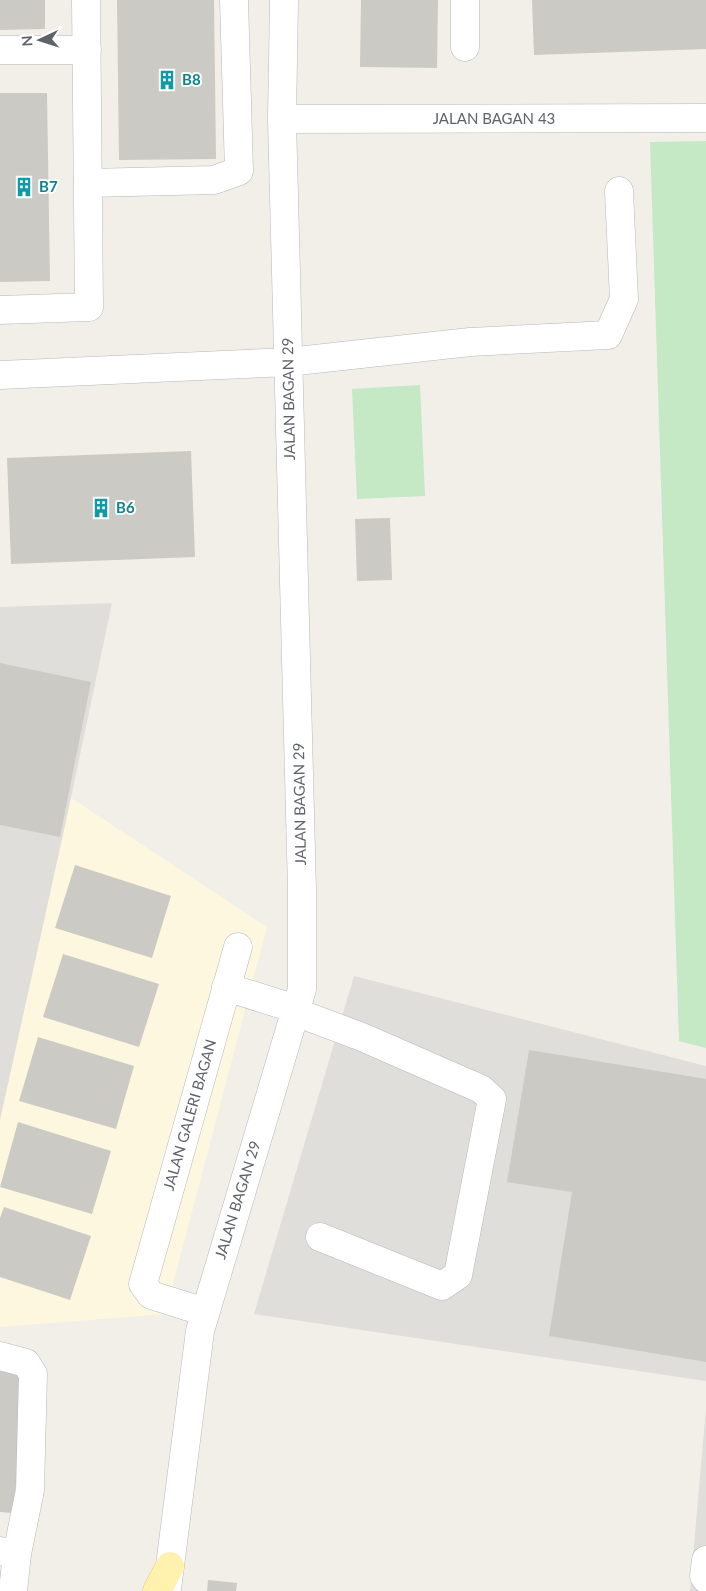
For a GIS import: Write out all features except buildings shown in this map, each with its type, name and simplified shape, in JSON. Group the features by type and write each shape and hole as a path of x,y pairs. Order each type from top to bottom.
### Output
{"main road":[{"path":"157,1591 171,1583"}],"street":[{"path":"0,310 89,306 86,0"},
{"path":"89,183 214,180 239,171 234,0"},
{"name":"JALAN BAGAN 29","path":"171,1583 197,1347 205,1312 302,989 304,956 282,119 284,0"},
{"path":"465,0 465,46"},
{"path":"0,50 87,50"},
{"name":"JALAN BAGAN 43","path":"282,119 706,118"},
{"path":"0,375 288,362 470,342 608,335 624,299 619,191"},
{"name":"JALAN GALERI BAGAN","path":"205,1312 151,1295 143,1284 238,946"},
{"path":"226,987 296,1011 362,1038 481,1089 492,1099 458,1275 442,1286 320,1237"},
{"path":"0,1356 26,1363 33,1374 30,1490 8,1552 13,1591"},
{"path":"706,1560 704,1576 706,1579"}],"shaded area":[{"path":"112,603 71,798 0,1120 0,607"},
{"path":"71,798 267,927 165,1314 0,1327 0,1120"},
{"path":"354,976 706,1066 706,1381 254,1314"},
{"path":"706,1408 706,1591 690,1591"}],"green space":[{"path":"706,141 706,1048 679,1041 650,142"},
{"path":"420,385 425,496 357,499 352,389"}],"place":[{"name":"B8","path":"167,80"},
{"name":"B7","path":"24,187"},
{"name":"B6","path":"101,508"}]}
